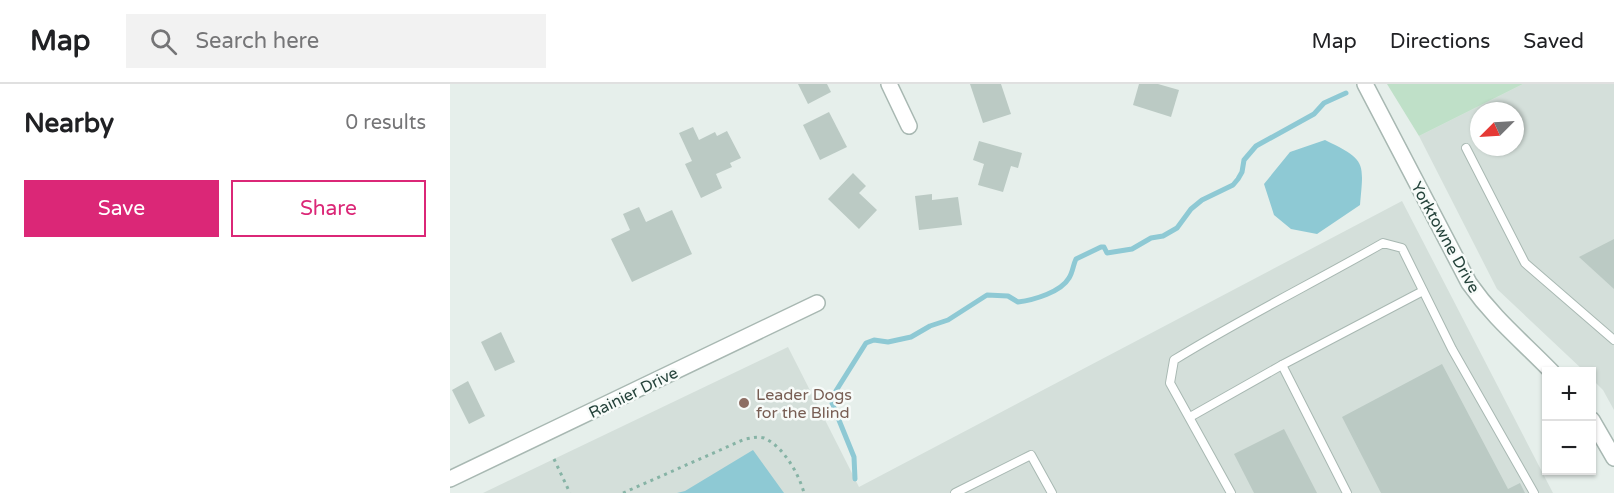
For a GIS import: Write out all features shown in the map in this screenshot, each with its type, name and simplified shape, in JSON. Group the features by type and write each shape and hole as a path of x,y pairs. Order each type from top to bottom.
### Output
{"street":[{"path":"889,84 909,126"},
{"name":"Yorktowne Drive","path":"1365,84 1469,283 1494,316 1547,367"},
{"name":"Rainier Drive","path":"450,479 817,303"},
{"path":"1593,421 1614,458"}],"lane":[{"path":"1466,148 1525,263 1614,340"},
{"path":"1231,493 1170,382 1174,360 1230,326 1383,243 1402,248 1452,350 1534,493"},
{"path":"1190,417 1282,365 1423,291"},
{"path":"1282,365 1347,493"},
{"path":"955,493 1031,455 1052,493"}],"path":[{"path":"623,493 745,439 756,437 765,439 775,446 787,460 804,493"},
{"path":"555,459 570,493"}],"shaded area":[{"path":"1523,84 1614,84 1614,410 1603,390 1596,383 1596,367 1580,367 1497,289 1419,136 1470,110 1470,156 1524,156 1524,102 1487,102"},
{"path":"1402,201 1553,493 483,493 788,347 859,487"}],"green space":[{"path":"1387,84 1523,84 1487,102 1470,102 1470,110 1419,136"}],"water":[{"path":"1325,140 1348,152 1359,164 1362,179 1360,205 1317,234 1291,229 1274,215 1264,184 1290,152"},
{"path":"753,450 784,493 677,493 685,491"}],"building":[{"path":"798,84 827,84 831,92 808,104"},
{"path":"970,84 1001,84 1011,114 983,123"},
{"path":"1139,84 1158,84 1179,90 1171,117 1133,105"},
{"path":"829,112 847,147 820,160 803,125"},
{"path":"693,127 699,140 715,132 717,136 727,131 741,158 730,163 732,167 716,174 722,188 701,198 685,164 692,161 679,133"},
{"path":"979,141 1022,153 1018,168 1011,166 1003,192 978,185 984,164 973,160"},
{"path":"853,173 866,186 859,193 877,210 859,229 828,199"},
{"path":"932,194 932,200 958,197 962,225 919,230 915,196"},
{"path":"639,207 646,222 672,210 692,254 632,282 611,239 630,230 623,214"},
{"path":"1614,239 1614,289 1579,257"},
{"path":"501,332 515,362 495,371 481,342"},
{"path":"1442,364 1508,489 1520,483 1525,493 1381,493 1342,417"},
{"path":"468,381 485,416 469,424 452,390"},
{"path":"1284,429 1317,493 1254,493 1234,454"}],"waterway":[{"path":"855,479 854,457 832,403 834,394 866,343 874,340 888,342 911,337 930,326 948,320 987,295 1008,296 1018,302 1039,297 1054,291 1065,283 1076,259 1101,247 1104,247 1107,253 1132,249 1151,238 1163,236 1177,228 1191,209 1202,200 1233,185 1242,172 1244,160 1256,146 1314,114 1324,103 1346,93"}],"place":[{"name":"Leader Dogs for the Blind","path":"744,403"}]}
